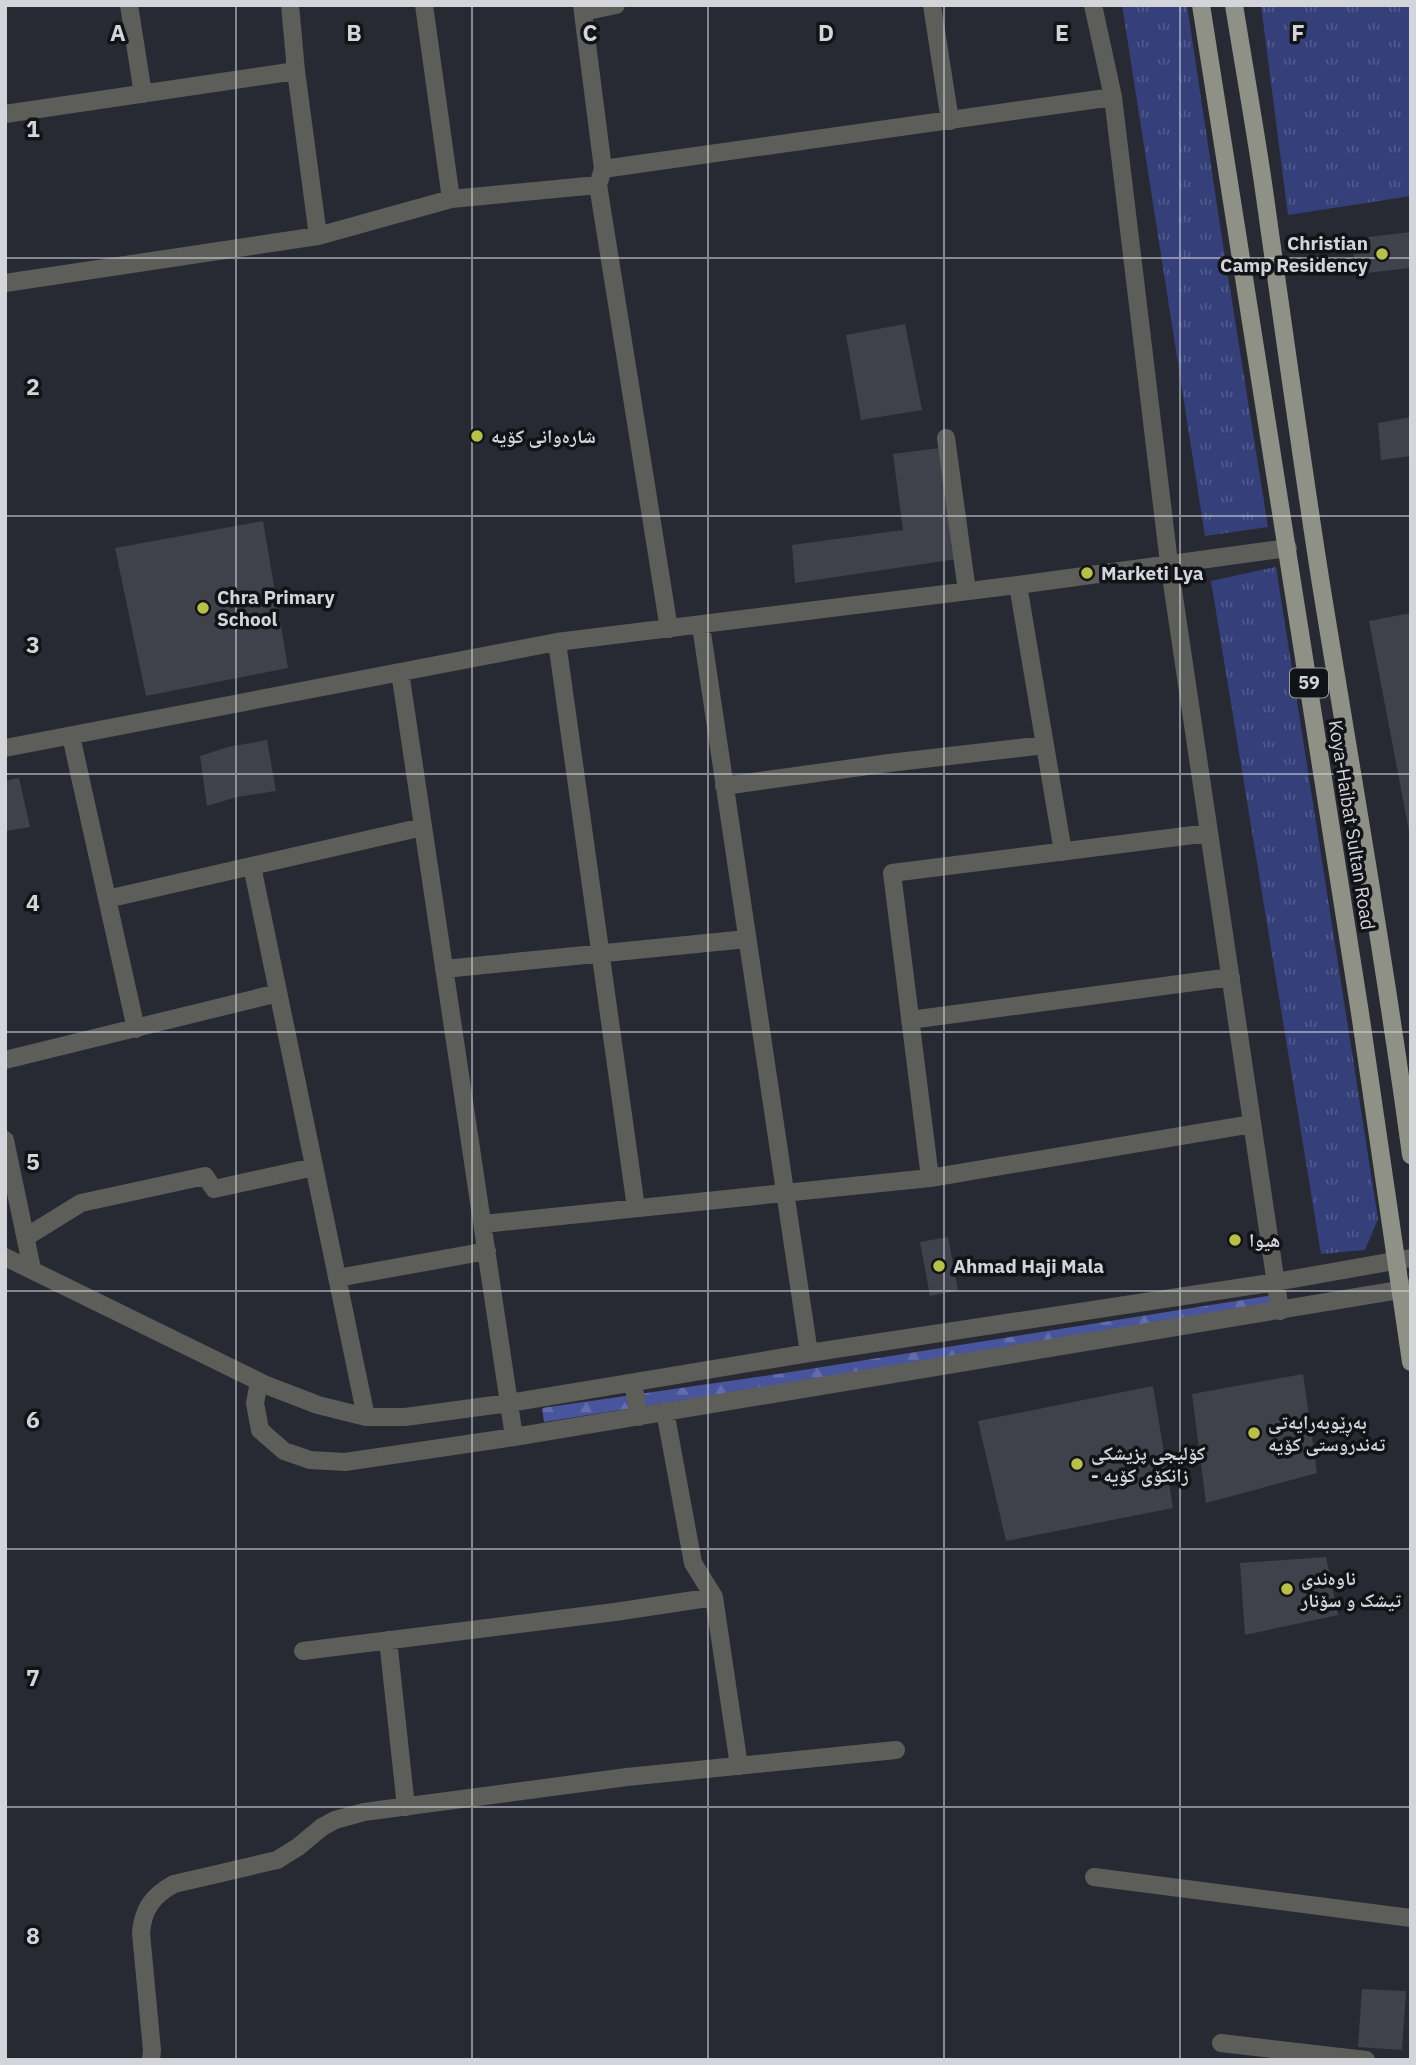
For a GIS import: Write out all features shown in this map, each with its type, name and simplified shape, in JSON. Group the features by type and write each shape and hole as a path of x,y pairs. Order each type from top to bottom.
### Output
{"main road":[{"name":"Koya-Haibat Sultan Road","path":"1201,5 1404,1259 1411,1363"},
{"name":"Koya-Haibat Sultan Road","path":"1234,5 1264,187 1323,597 1393,1024 1411,1155"}],"street":[{"path":"129,5 143,94"},
{"path":"290,5 318,236"},
{"path":"424,5 451,199"},
{"path":"616,5 582,9 601,177 669,629"},
{"path":"932,5 950,121"},
{"path":"1093,5 1113,97 1169,563 1280,1311"},
{"path":"5,114 296,71"},
{"path":"5,283 318,236 451,199 1113,97"},
{"path":"946,438 968,591"},
{"path":"5,748 556,642 1018,585 1288,548"},
{"path":"1018,585 1063,852"},
{"path":"701,625 809,1353"},
{"path":"556,642 636,1208"},
{"path":"400,672 514,1437"},
{"path":"71,736 136,1029"},
{"path":"724,786 889,762 1045,745"},
{"path":"107,899 423,827"},
{"path":"930,1178 892,873 1209,833"},
{"path":"252,866 366,1417"},
{"path":"444,969 747,939"},
{"path":"911,1020 1231,977"},
{"path":"5,1060 278,993"},
{"path":"483,1224 930,1178 1252,1124"},
{"path":"5,1140 32,1269"},
{"path":"26,1237 81,1203 205,1176 214,1189 314,1167"},
{"path":"337,1278 487,1251"},
{"path":"5,1256 259,1382 318,1405 366,1417 405,1417 509,1404 809,1353 1276,1282 1404,1259"},
{"path":"259,1382 255,1404 260,1430 284,1451 310,1460 345,1462 639,1417 1405,1290"},
{"path":"633,1383 639,1417"},
{"path":"666,1411 693,1563 714,1597 739,1766"},
{"path":"303,1651 714,1597"},
{"path":"388,1640 406,1807"},
{"path":"151,2060 141,1933 144,1912 156,1896 174,1884 276,1860 335,1820 364,1812 627,1777 896,1750"},
{"path":"1094,1877 1411,1918"},
{"path":"1221,2043 1366,2060"}],"green space":[{"path":"1122,5 1187,5 1268,527 1205,536"},
{"path":"1261,5 1411,5 1411,196 1288,215"},
{"path":"1276,567 1378,1219 1365,1250 1321,1254 1211,581"},
{"path":"1273,1295 1274,1307 544,1422 542,1408 778,1374"}],"building":[{"name":"Christian Camp Residency","path":"1411,232 1411,268 1357,274 1351,239"},
{"path":"905,324 922,410 861,420 846,335"},
{"path":"1411,417 1411,456 1381,460 1378,423"},
{"path":"939,448 957,559 795,583 792,545 903,530 893,454"},
{"name":"Chra Primary School","path":"263,521 288,668 146,696 115,548"},
{"path":"1411,613 1411,831 1409,831 1369,621"},
{"path":"267,740 276,791 237,797 207,806 200,756 228,747"},
{"path":"19,778 30,827 5,831 5,781"},
{"name":"Ahmad Haji Mala","path":"948,1237 958,1290 930,1296 920,1242"},
{"name":"بەڕێوبەرایەتی تەندروستی کۆیە","path":"1303,1374 1317,1473 1206,1503 1192,1394"},
{"name":"کۆلیجی پزیشکی - زانکۆی کۆیە","path":"1153,1386 1173,1508 1006,1541 978,1421"},
{"name":"ناوەندی تیشک و سۆنار","path":"1326,1557 1338,1615 1245,1635 1240,1563"},
{"path":"1362,1989 1406,1991 1402,2050 1358,2047"}],"place":[{"name":"Christian Camp Residency","path":"1382,254"},
{"name":"شارەوانی کۆیە","path":"477,436"},
{"name":"Marketi Lya","path":"1087,573"},
{"name":"Chra Primary School","path":"203,608"},
{"name":"هیوا","path":"1235,1240"},
{"name":"Ahmad Haji Mala","path":"939,1266"},
{"name":"بەڕێوبەرایەتی تەندروستی کۆیە","path":"1254,1433"},
{"name":"کۆلیجی پزیشکی - زانکۆی کۆیە","path":"1077,1464"},
{"name":"ناوەندی تیشک و سۆنار","path":"1287,1589"}]}
